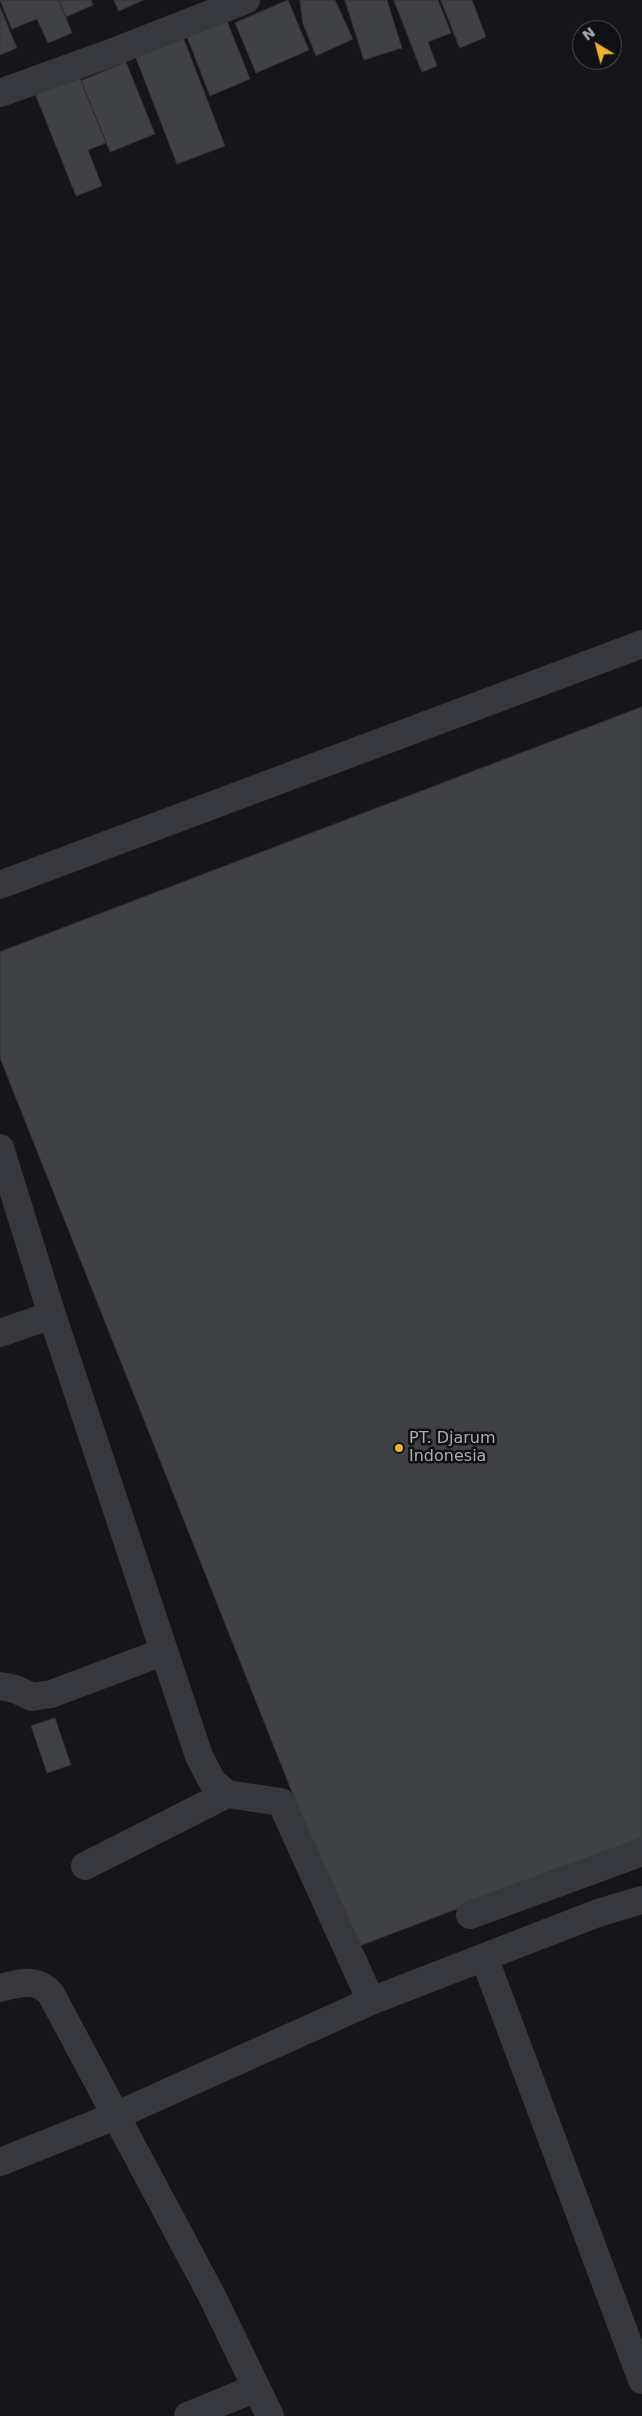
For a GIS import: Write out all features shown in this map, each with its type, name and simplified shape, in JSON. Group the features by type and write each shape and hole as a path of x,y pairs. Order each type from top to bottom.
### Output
{"street":[{"path":"0,93 108,54 246,0"},
{"path":"0,885 642,644"},
{"path":"0,1148 52,1315 198,1756 212,1781 227,1794 281,1802 371,2001"},
{"path":"0,1333 52,1315"},
{"path":"0,1686 15,1689 32,1696 51,1694 163,1652"},
{"path":"85,1866 227,1794"},
{"path":"470,1915 642,1852"},
{"path":"0,2162 114,2116 371,2001 598,1913 642,1900"},
{"path":"484,1957 642,2380"},
{"path":"0,1988 28,1982 39,1984 46,1989 212,2296 270,2416"},
{"path":"188,2416 256,2388"}],"building":[{"path":"0,0 59,0 72,33 48,43 37,19 12,29"},
{"path":"59,0 91,0 93,5 66,17"},
{"path":"114,0 144,0 119,11"},
{"path":"288,0 309,50 256,73 235,23"},
{"path":"300,0 335,0 353,39 316,56 303,24"},
{"path":"345,0 387,0 402,48 364,60"},
{"path":"394,0 438,0 451,33 428,42 437,66 422,72"},
{"path":"441,0 472,0 486,37 460,48"},
{"path":"0,7 17,48 0,55"},
{"path":"225,16 250,79 210,96 185,32"},
{"path":"180,29 225,146 177,164 132,48"},
{"path":"126,62 155,134 110,152 81,81"},
{"path":"78,73 106,143 88,150 102,186 76,196 34,91"},
{"name":"PT. Djarum Indonesia","path":"642,707 642,1839 354,1948 0,1058 0,952"},
{"path":"55,1718 71,1765 47,1773 31,1726"}],"place":[{"name":"PT. Djarum Indonesia","path":"399,1448"}]}
